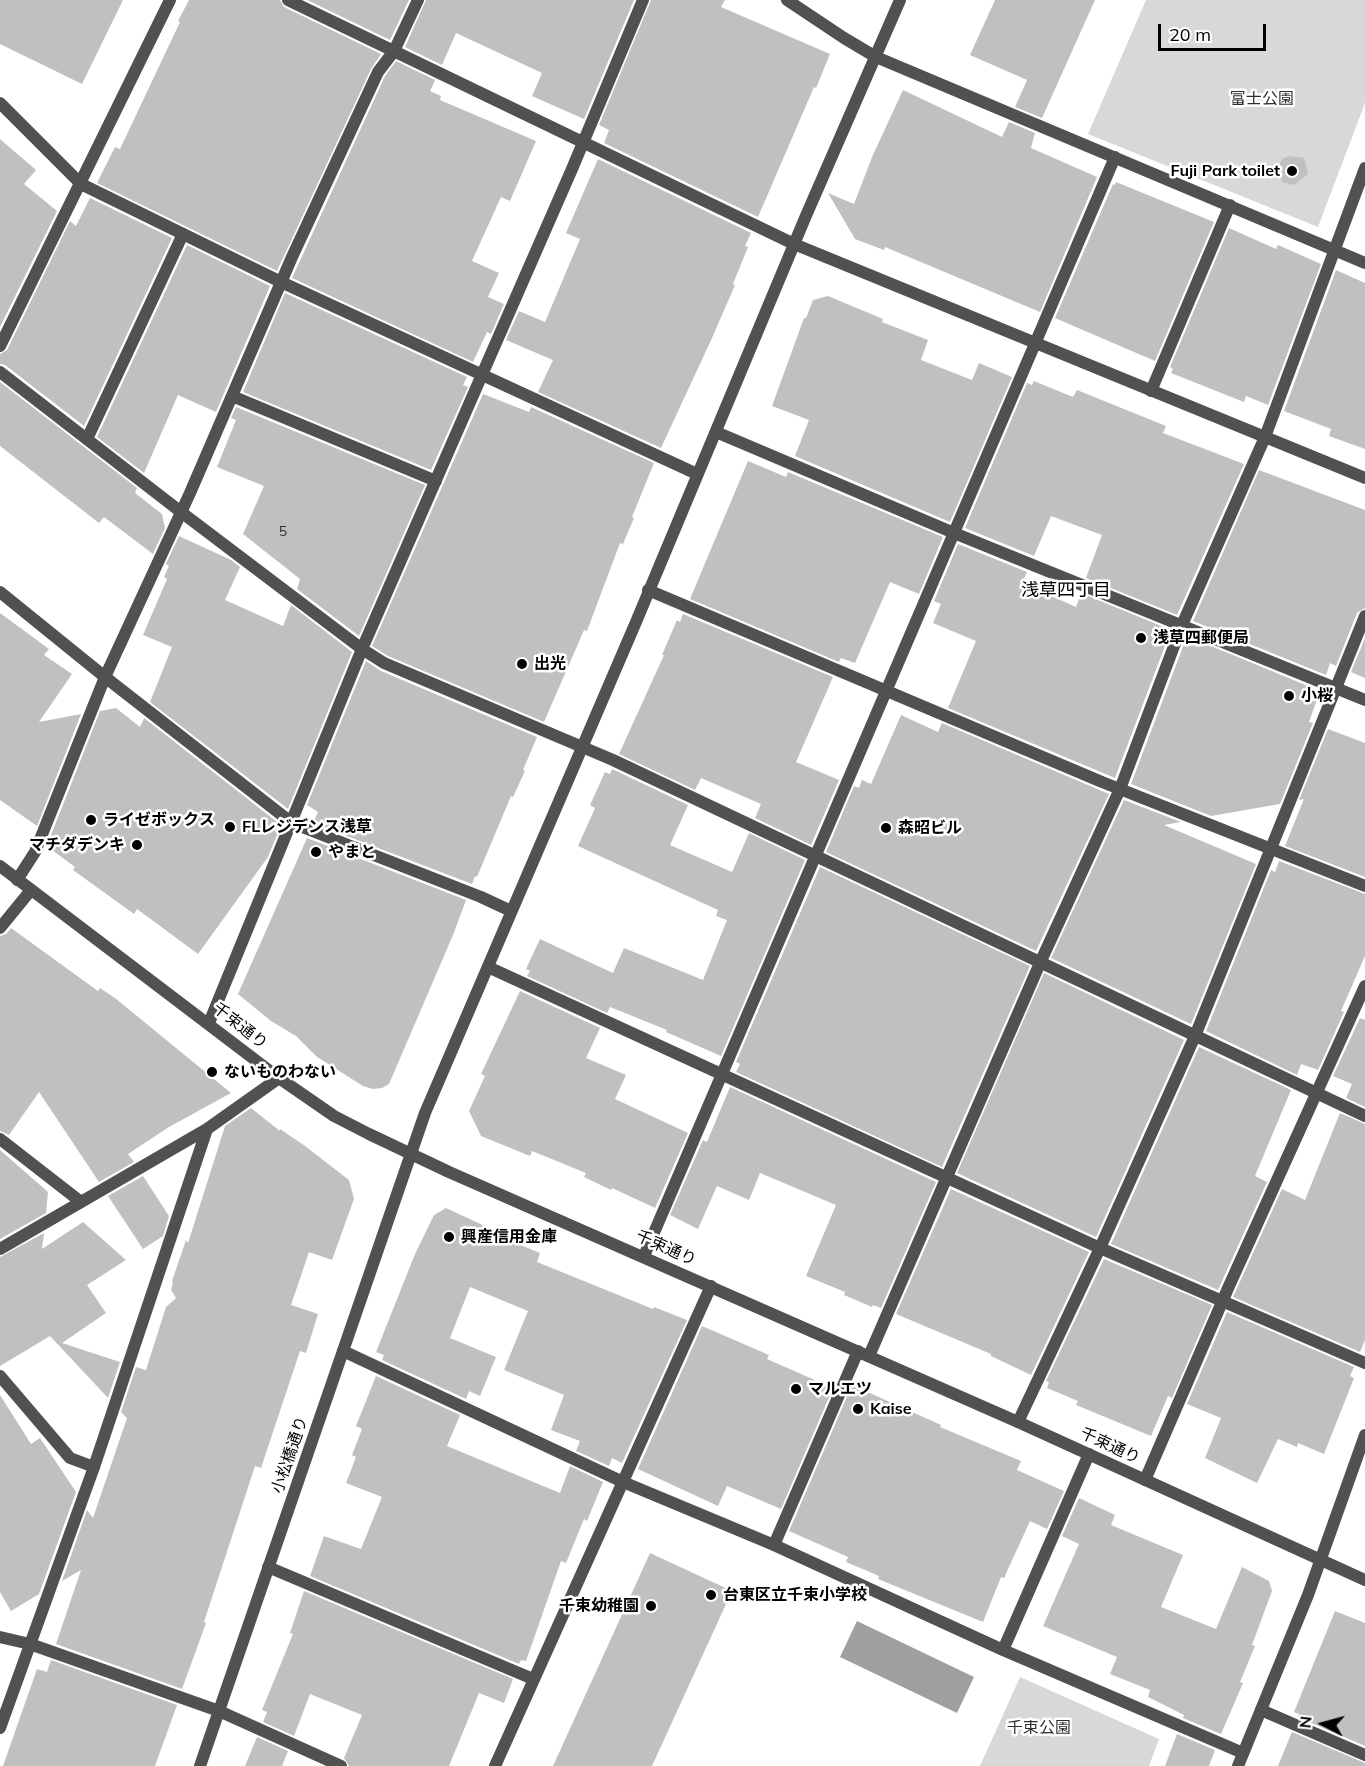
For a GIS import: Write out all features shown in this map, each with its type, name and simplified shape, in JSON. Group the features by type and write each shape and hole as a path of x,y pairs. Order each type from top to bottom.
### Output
{"street":[{"path":"0,346 170,0"},
{"path":"288,0 763,231 1365,478"},
{"path":"17,880 34,852 105,677 181,512 281,282 378,72 394,51 418,0"},
{"path":"209,1023 362,649 483,376 643,0"},
{"path":"787,0 876,57 1365,262"},
{"name":"小松橋通り","path":"200,1766 425,1113 900,0"},
{"path":"0,103 81,184 281,282 698,474"},
{"path":"644,1256 1115,157"},
{"path":"774,1545 946,1178 1119,789 1182,626 1265,437 1365,168"},
{"path":"1150,391 1230,205"},
{"path":"87,439 183,234"},
{"path":"0,372 181,512 362,649 384,663 582,747 1365,1116"},
{"path":"232,396 436,481"},
{"path":"716,432 954,533 1365,700"},
{"path":"648,591 1119,789 1365,886"},
{"path":"0,592 292,823 481,897 511,911"},
{"path":"1017,1422 1100,1248 1195,1036 1365,615"},
{"name":"千束通り","path":"0,866 279,1078 334,1116 411,1155 863,1353 1365,1580"},
{"path":"0,928 31,890"},
{"path":"488,967 1100,1248 1365,1363"},
{"path":"1145,1480 1365,986"},
{"path":"0,1249 207,1130 279,1078"},
{"path":"0,1728 94,1467 207,1130"},
{"path":"0,1138 81,1202"},
{"path":"495,1766 711,1286"},
{"path":"343,1351 623,1482 774,1545 1003,1650 1243,1753"},
{"path":"0,1376 70,1458 94,1467"},
{"path":"1238,1766 1321,1560 1365,1435"},
{"path":"1003,1650 1089,1454"},
{"path":"268,1568 533,1679"},
{"path":"0,1637 30,1644 219,1711 341,1766"},
{"path":"1261,1710 1365,1755"}],"green space":[{"name":"富士公園","path":"1146,0 1365,0 1365,103 1318,227 1088,134"},
{"name":"千束公園","path":"1020,1677 1159,1739 1149,1766 980,1766"}],"shaded area":[{"path":"857,1621 974,1677 957,1713 840,1657"}],"building":[{"path":"0,0 123,0 82,84 0,44"},
{"path":"189,0 280,0 284,7 381,54 371,69 277,271 97,183 115,147 120,149"},
{"path":"307,0 409,0 390,40"},
{"path":"426,0 634,0 584,119 532,96 542,73 456,33 442,65 405,47"},
{"path":"651,0 725,0 721,7 830,54 758,217 604,143 609,130 599,125"},
{"path":"995,0 1095,0 1042,118 1015,107 1027,80 970,55"},
{"path":"396,61 435,80 430,91 441,96 440,100 536,141 510,201 501,197 472,261 499,273 488,297 504,304 491,334 487,332 473,362 292,278 385,76"},
{"path":"903,90 1002,137 1009,122 1035,133 1031,148 1097,177 1040,312 885,247 884,250 855,239 828,193 854,204 872,157"},
{"path":"0,139 36,170 24,184 57,211 0,327"},
{"name":"Fuji Park toilet","path":"1289,156 1304,158 1308,174 1294,185 1282,182 1279,174 1278,167 1282,159"},
{"path":"598,159 751,233 745,246 748,247 733,284 735,285 661,448 538,392 553,360 506,340 519,311 545,322 580,239 566,233"},
{"path":"1116,182 1214,222 1155,361 1055,318 1113,184 1115,185"},
{"path":"90,198 172,238 84,426 5,365 0,364 0,354 7,350 70,221 76,226"},
{"path":"1229,228 1276,249 1278,245 1321,264 1268,405 1246,396 1244,402 1171,373 1173,369 1170,367"},
{"path":"187,245 270,286 216,412 178,395 144,473 97,437"},
{"path":"1336,270 1365,283 1365,449 1329,436 1331,429 1284,411"},
{"path":"285,293 467,377 463,385 468,387 431,470 243,392"},
{"path":"828,296 883,319 882,322 928,340 921,360 972,380 979,363 1012,377 950,522 795,456 809,420 772,406 804,318 813,300"},
{"path":"1034,381 1073,397 1077,390 1166,426 1163,433 1244,464 1177,615 1086,578 1102,535 1051,516 1034,556 965,528 1027,383 1032,385"},
{"path":"0,382 137,488 135,493 162,514 165,528 153,554 104,517 99,523 0,446"},
{"path":"483,394 529,412 531,407 654,463 623,544 620,543 587,631 584,630 544,722 388,656 372,646"},
{"path":"236,407 425,485 359,636 297,589 300,579 243,534 264,486 217,467 236,420 231,418"},
{"path":"748,461 786,477 788,472 943,537 919,594 890,582 855,663 841,658 839,662 690,599"},
{"path":"1259,470 1365,510 1365,608 1357,613 1336,666 1330,663 1326,675 1193,621"},
{"path":"179,536 231,560 240,567 225,600 283,626 291,605 352,652 288,809 150,702 172,647 143,635 167,579 164,577 169,566 166,564"},
{"path":"958,544 1027,572 1022,583 1076,607 1081,593 1171,630 1115,778 948,708 976,641 933,623 941,604 934,601"},
{"path":"0,613 49,649 44,655 72,674 39,722 81,714 37,826 0,800"},
{"path":"683,614 833,677 796,762 839,780 811,845 755,818 761,804 701,778 695,790 619,754 664,655 662,655 677,620 680,622"},
{"path":"1187,636 1320,691 1309,722 1313,723 1280,804 1211,816 1131,784"},
{"path":"1365,638 1365,678 1351,672"},
{"path":"366,661 381,671 537,737 523,770 525,771 513,797 511,796 472,884 313,823 318,812 307,805"},
{"path":"116,708 140,727 144,718 281,825 268,857 198,954 137,909 134,914 73,870 75,867 52,850 59,841 51,835 100,711"},
{"path":"901,715 938,732 942,723 1109,794 1036,951 826,852 854,786 859,788 862,780 871,784"},
{"path":"1328,729 1365,743 1365,877 1285,846 1304,799 1299,800"},
{"path":"612,769 688,805 670,845 732,872 749,833 805,860 721,1056 666,1032 667,1030 610,1007 607,1013 527,976 530,971 526,969 540,939 613,973 624,948 703,980 727,920 716,916 718,910 578,846 595,808 590,805 605,772 610,774"},
{"path":"1124,800 1181,822 1164,825 1256,864 1191,1024 1051,958"},
{"path":"307,838 466,900 389,1084 382,1088 373,1089 363,1086 317,1057 296,1036 271,1021 238,994"},
{"path":"1279,861 1365,894 1365,956 1341,1011 1344,1012 1318,1070 1301,1064 1297,1075 1206,1031 1271,870 1275,872"},
{"path":"820,867 1030,966 942,1167 736,1072 740,1064 736,1062"},
{"path":"11,928 98,991 100,988 115,998 231,1093 169,1127 128,1154 134,1162 99,1182 39,1092 9,1135 0,1131 0,936 6,934"},
{"path":"1044,973 1184,1040 1096,1237 957,1173"},
{"path":"520,991 600,1028 586,1058 626,1075 615,1099 688,1133 655,1208 584,1177 586,1173 532,1151 530,1156 481,1136 469,1111 485,1076 481,1074"},
{"path":"1360,1018 1365,1020 1365,1107 1346,1098 1352,1084 1333,1076"},
{"path":"1199,1047 1291,1090 1255,1176 1267,1182 1218,1290 1111,1244"},
{"path":"730,1087 936,1182 881,1308 873,1305 872,1307 844,1295 845,1292 806,1276 836,1205 760,1173 749,1200 717,1186 698,1229 670,1215 703,1140 707,1142"},
{"path":"251,1108 349,1180 354,1199 332,1260 309,1252 291,1305 318,1314 306,1353 300,1351 261,1468 255,1466 204,1622 206,1623 182,1689 56,1644 81,1570 62,1581 87,1510 93,1518 127,1418 121,1412 136,1367 146,1370 166,1307 176,1298 171,1290 172,1281 186,1240 188,1243 225,1126"},
{"path":"1340,1113 1365,1124 1365,1340 1360,1352 1233,1297 1282,1189 1305,1200"},
{"path":"0,1150 48,1192 46,1213 0,1239"},
{"path":"143,1176 169,1216 163,1236 143,1249 108,1196"},
{"path":"951,1189 1089,1252 1031,1375 991,1354 896,1314"},
{"path":"446,1208 489,1228 487,1231 540,1253 537,1262 653,1309 654,1307 687,1320 622,1463 612,1458 609,1466 576,1451 580,1441 551,1430 564,1395 504,1370 528,1311 470,1287 450,1338 496,1357 480,1396 469,1391 466,1399 382,1360 384,1355 376,1352 415,1254 434,1215"},
{"path":"83,1222 126,1260 87,1285 106,1313 62,1343 120,1362 108,1398 50,1336 0,1366 0,1257 44,1233 42,1249"},
{"path":"1104,1259 1212,1305 1172,1398 1168,1396 1151,1436 1076,1405 1078,1401 1047,1388 1049,1382 1046,1381"},
{"path":"1227,1312 1354,1367 1350,1376 1354,1378 1324,1454 1298,1443 1297,1447 1278,1439 1257,1483 1205,1458 1221,1418 1187,1404"},
{"path":"702,1326 769,1355 767,1359 833,1388 781,1509 727,1486 718,1506 638,1469"},
{"path":"376,1376 460,1415 447,1446 560,1493 570,1466 603,1482 587,1521 584,1519 566,1563 561,1561 526,1661 521,1660 519,1664 310,1576 324,1536 361,1549 382,1497 346,1483 356,1457 352,1455 362,1429 356,1426"},
{"path":"852,1385 941,1425 940,1427 1021,1461 1017,1470 1064,1491 1047,1529 1030,1521 1004,1578 1001,1577 983,1622 878,1579 879,1576 846,1562 848,1557 789,1531"},
{"path":"0,1395 31,1444 40,1438 76,1492 39,1594 11,1611 0,1592"},
{"path":"1079,1498 1115,1515 1111,1525 1183,1555 1161,1607 1216,1629 1242,1567 1269,1581 1272,1591 1252,1645 1255,1646 1240,1682 1243,1683 1221,1734 1183,1718 1184,1715 1148,1697 1150,1690 1110,1674 1117,1657 1043,1626 1079,1544 1062,1536"},
{"path":"650,1553 732,1591 652,1766 553,1766"},
{"path":"304,1591 513,1679 504,1703 479,1693 449,1766 349,1766 344,1758 362,1715 310,1694 294,1736 263,1722 267,1712 262,1710 293,1634 290,1633"},
{"path":"1335,1611 1365,1623 1365,1746 1298,1717 1299,1714 1294,1712"},
{"path":"51,1660 177,1705 155,1766 3,1766 37,1669 47,1672"},
{"path":"1292,1732 1365,1763 1365,1766 1278,1766"},
{"path":"1177,1734 1215,1750 1209,1766 1165,1766"},
{"path":"257,1737 288,1751 282,1766 245,1766"}],"place":[{"name":"Fuji Park toilet","path":"1292,171"},
{"name":"浅草四郵便局","path":"1141,638"},
{"name":"出光","path":"522,664"},
{"name":"小桜","path":"1289,696"},
{"name":"ライゼボックス","path":"91,820"},
{"name":"FLレジデンス浅草","path":"230,827"},
{"name":"森昭ビル","path":"886,828"},
{"name":"マチダデンキ","path":"137,845"},
{"name":"やまと","path":"316,852"},
{"name":"ないものわない","path":"212,1072"},
{"name":"興産信用金庫","path":"449,1237"},
{"name":"マルエツ","path":"796,1389"},
{"name":"Kaise","path":"858,1409"},
{"name":"台東区立千束小学校","path":"711,1595"},
{"name":"千束幼稚園","path":"651,1606"}],"district":[{"name":"浅草四丁目","path":"1066,591"}]}
